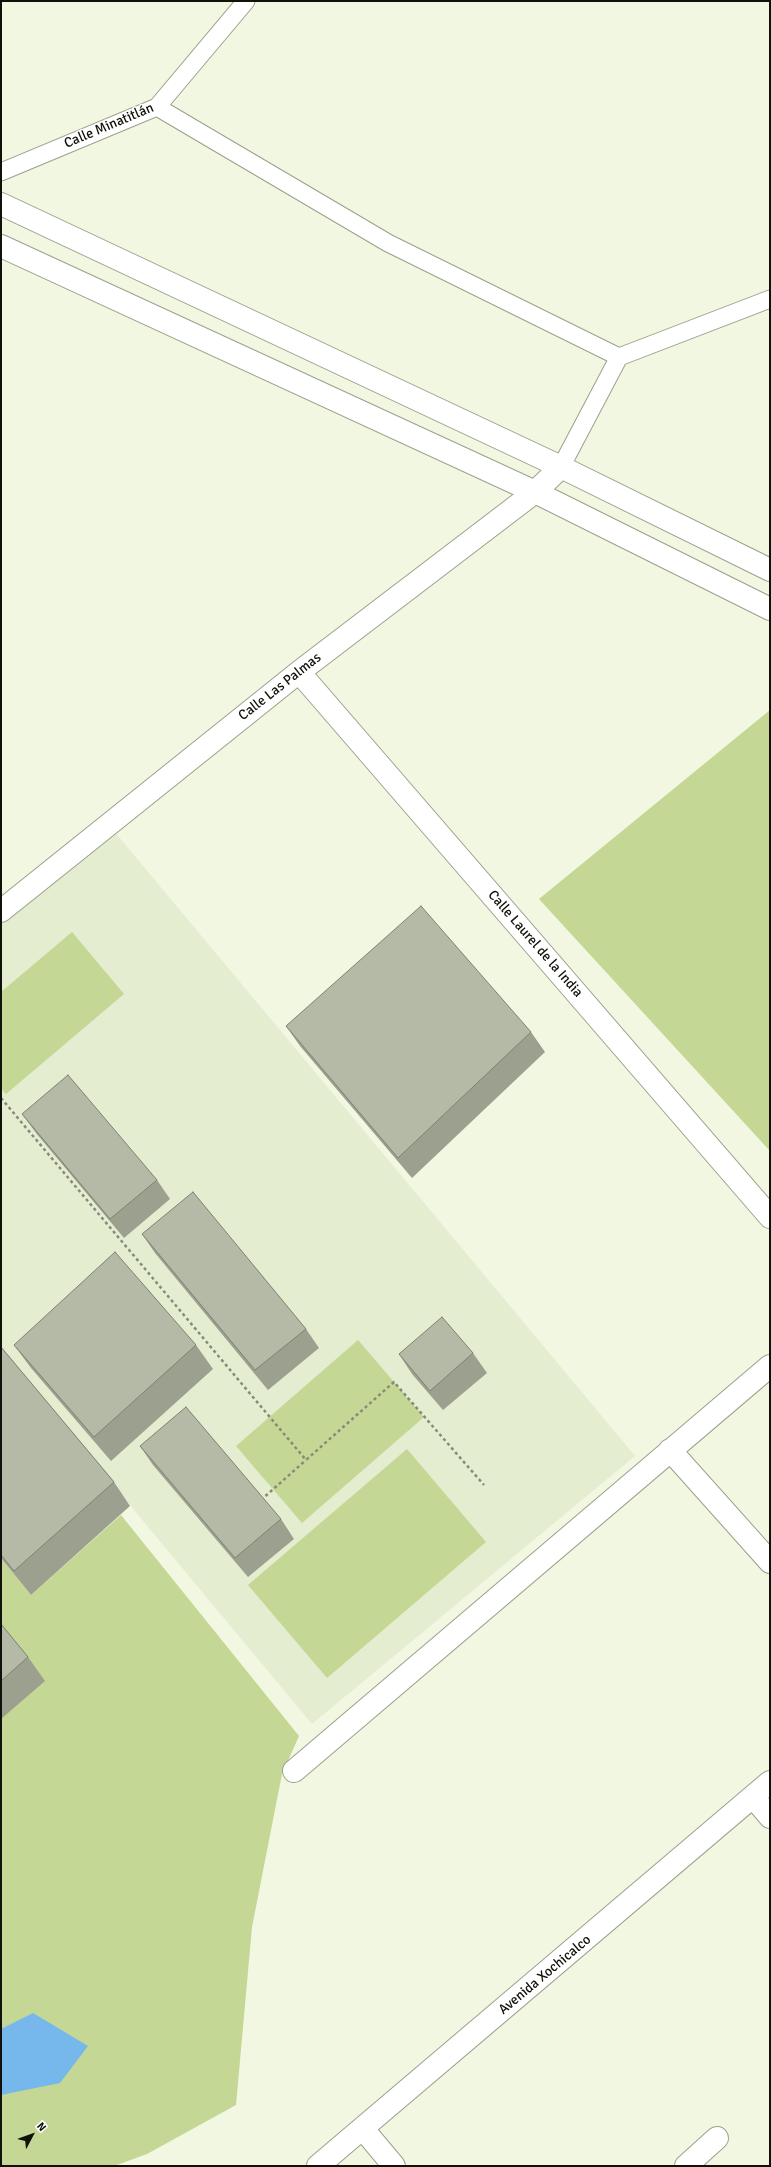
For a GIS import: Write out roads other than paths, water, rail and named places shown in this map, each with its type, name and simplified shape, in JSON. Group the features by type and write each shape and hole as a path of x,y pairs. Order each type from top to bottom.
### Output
{"street":[{"path":"1,204 561,467 770,570"},
{"path":"1,246 536,492 770,608"},
{"name":"Calle Las Palmas","path":"1,911 300,672 536,492 561,467"},
{"name":"Calle Laurel de la India","path":"300,672 770,1217"},
{"path":"294,1771 770,1366"},
{"path":"670,1450 770,1562"},
{"name":"Avenida Xochicalco","path":"318,2166 770,1782"},
{"path":"753,1797 770,1817"},
{"path":"363,2129 394,2166"},
{"path":"686,2166 717,2138"}],"lane":[{"name":"Calle Minatitlán","path":"1,172 157,107 246,1"},
{"path":"157,107 388,243 620,357"},
{"path":"561,467 620,357 770,299"}],"water":[{"path":"33,2013 88,2046 60,2083 1,2095 1,2029"}]}
